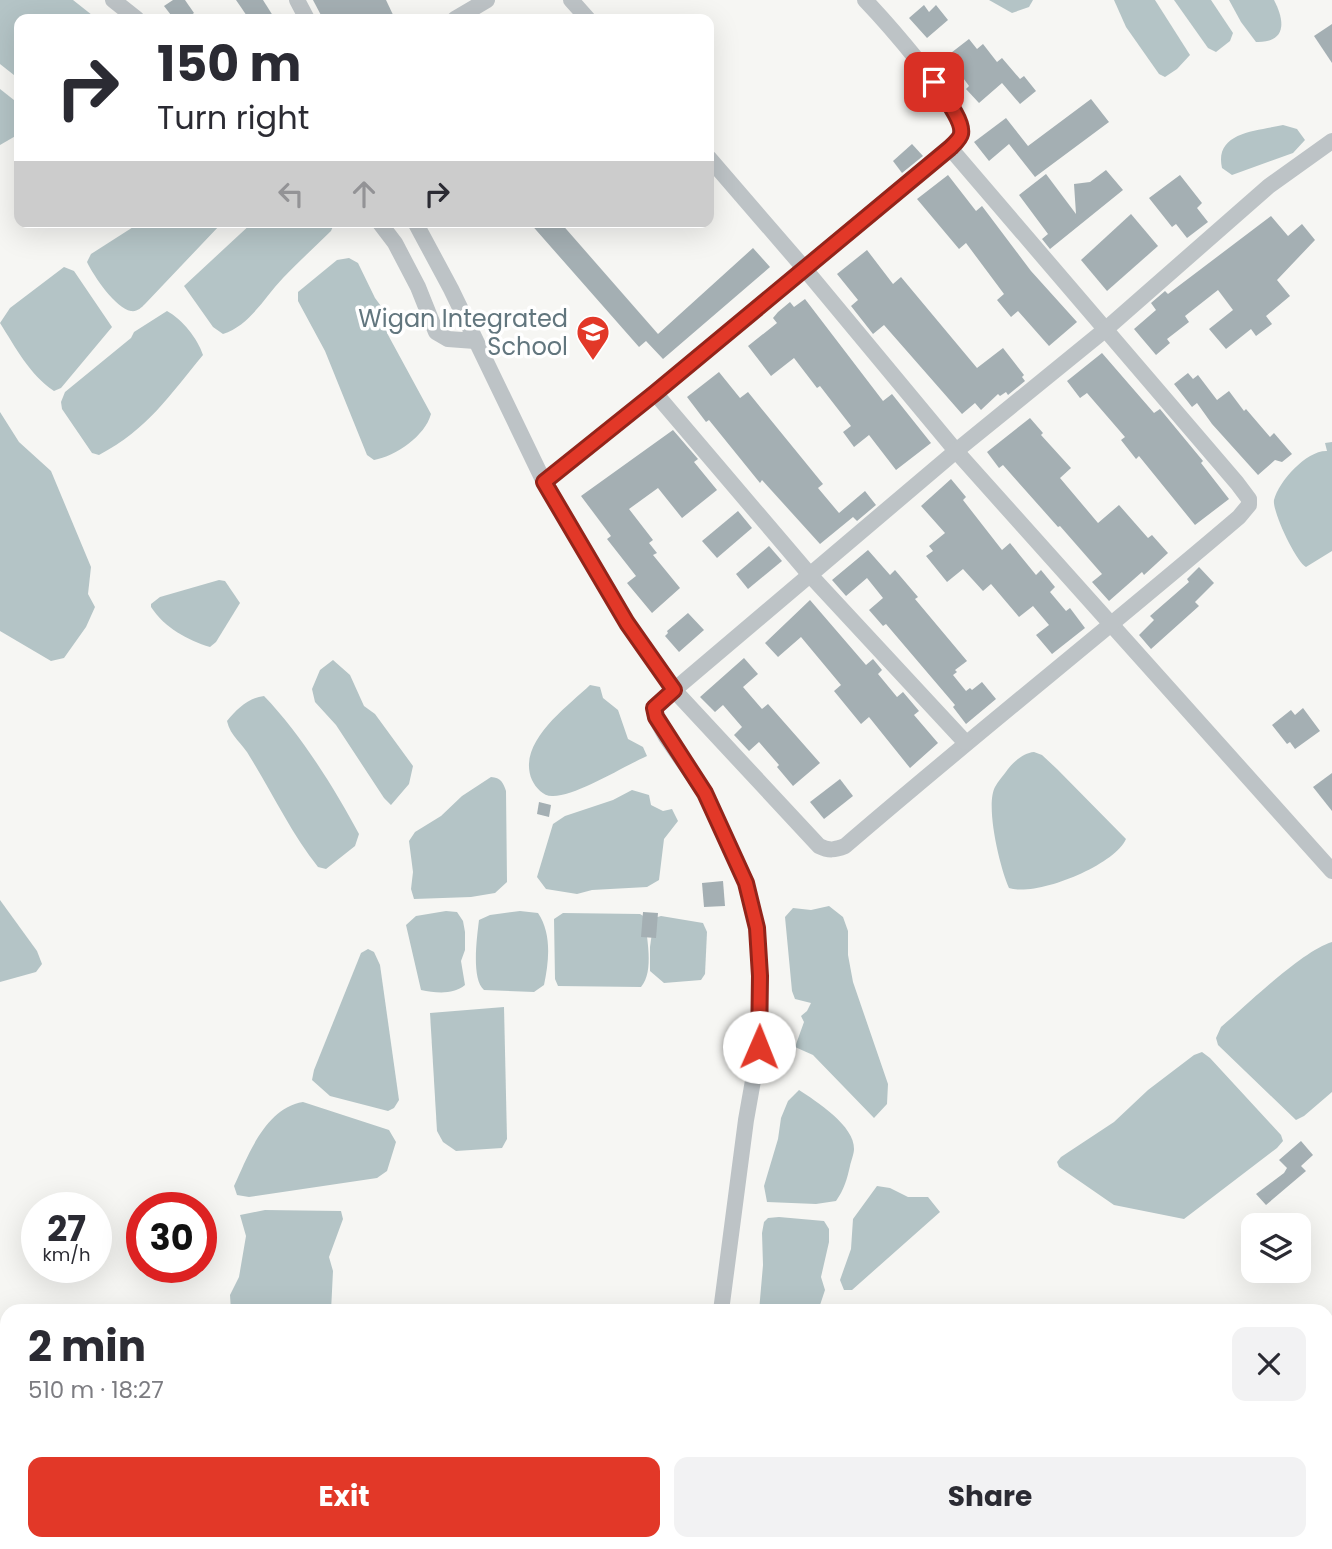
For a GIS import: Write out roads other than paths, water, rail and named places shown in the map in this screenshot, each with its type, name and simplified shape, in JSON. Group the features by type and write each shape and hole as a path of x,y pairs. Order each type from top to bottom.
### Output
{"street":[{"path":"113,0 131,14"},
{"path":"463,14 487,0"},
{"path":"571,0 584,14"},
{"path":"544,482 950,148 961,134 961,125 955,113 903,44 864,0"},
{"path":"722,1304 744,1133 759,1047 760,976 757,928 746,883 705,793 656,717 654,708 956,451 1106,329 1269,186 1332,141"},
{"path":"418,228 544,482 627,623 674,690 819,846 827,850 845,846 965,742 1112,624 1250,505 1249,499 1237,484 950,148"},
{"path":"714,164 956,451 1332,871"},
{"path":"384,228 395,243 418,287 436,332 448,339 475,341"},
{"path":"655,393 810,575 965,742"}],"place":[{"name":"Wigan Integrated School","path":"593,362"}]}
